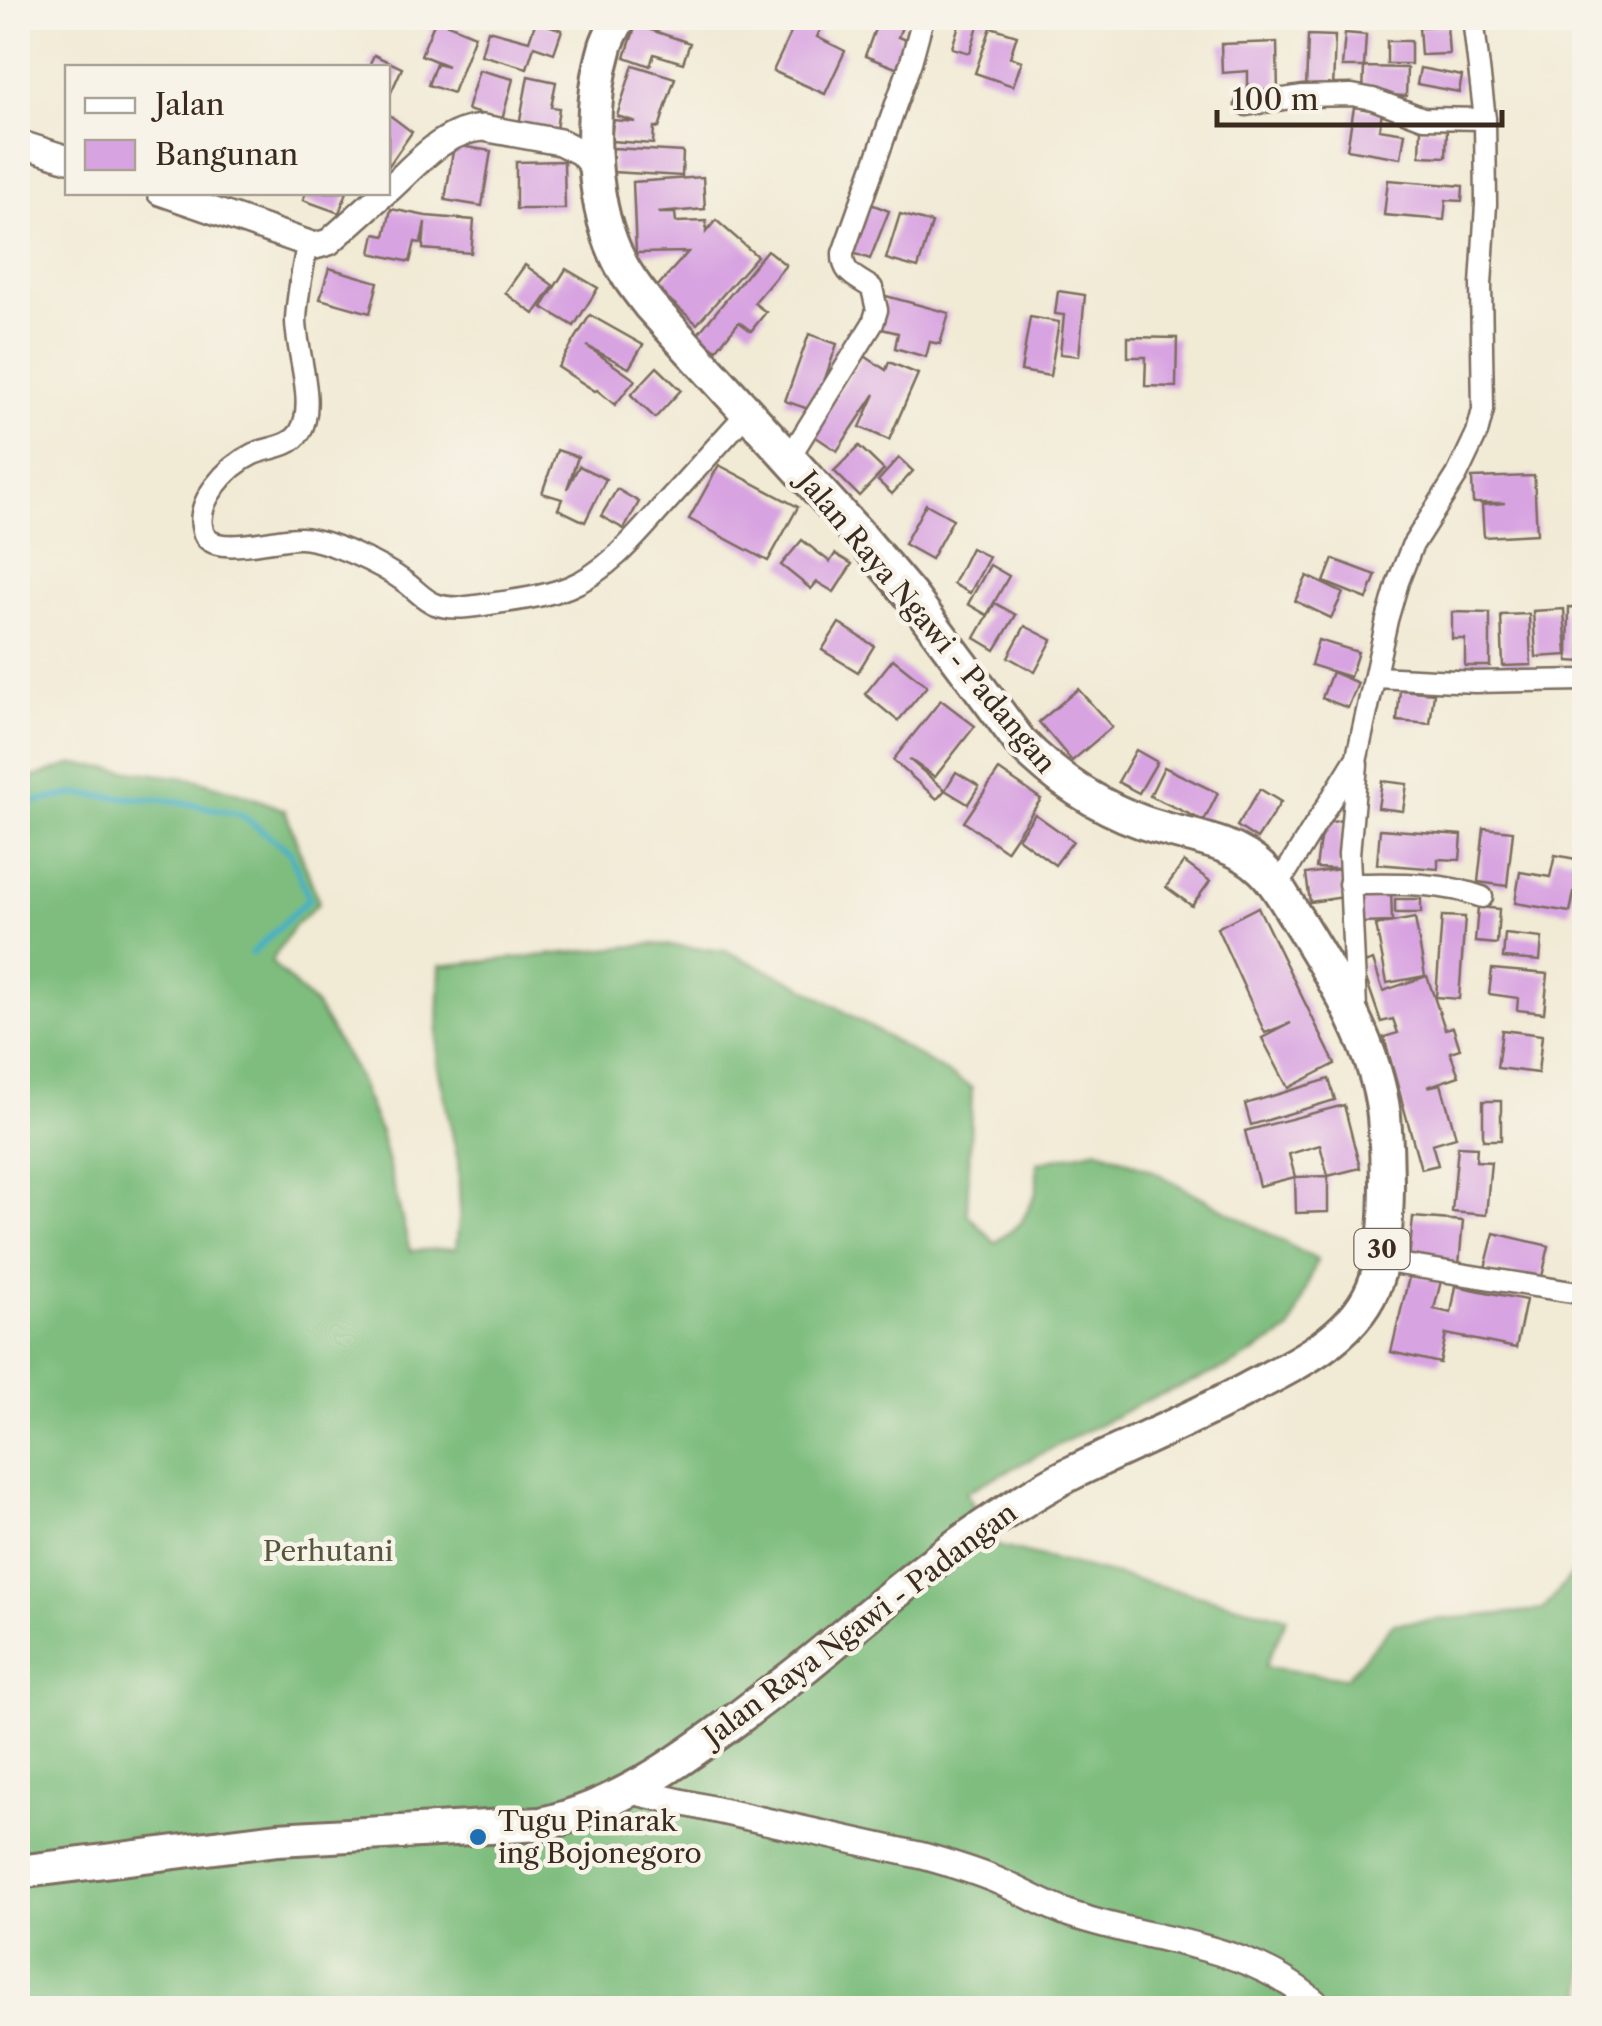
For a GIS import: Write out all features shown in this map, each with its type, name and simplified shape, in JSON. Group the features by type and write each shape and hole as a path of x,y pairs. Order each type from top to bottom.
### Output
{"highway":[{"name":"Jalan Raya Ngawi - Padangan","path":"18,1872 278,1840 541,1824 567,1818 631,1791 686,1757 807,1666 901,1586 1025,1499 1188,1421 1326,1344 1363,1304 1376,1279 1386,1196 1380,1090 1357,1025 1277,887 1263,870 1234,850 1143,822 1100,803 1057,777 1020,742 860,536 631,281 606,228 596,170 598,94 606,46 619,18"}],"street":[{"path":"789,458 861,344 877,310 872,288 842,264 923,18"},
{"path":"1357,1025 1350,854 1357,757 1405,564 1412,546 1457,476 1483,410 1485,119 1473,18"},
{"path":"1246,105 1303,96 1352,96 1373,98 1422,118 1485,119"},
{"path":"390,188 439,144 470,128 560,142 580,152 596,170"},
{"path":"18,143 65,158"},
{"path":"168,195 315,246 328,242 383,195"},
{"path":"307,245 296,317 306,416 296,437 230,468 213,490 202,512 202,528 205,538 214,544 242,546 285,538 318,540 401,578 436,604 466,606 523,600 571,586 607,564 747,412"},
{"path":"1376,678 1475,682 1584,680"},
{"path":"1277,887 1357,757"},
{"path":"1350,884 1438,886 1482,896"},
{"path":"1380,1261 1584,1294"},
{"path":"631,1791 958,1866 1077,1917 1238,1958 1276,1974 1321,2008"}],"green space":[{"name":"Perhutani","path":"74,764 194,779 285,810 319,903 293,927 271,962 316,1006 355,1071 380,1132 410,1251 456,1248 460,1211 458,1161 437,1062 440,966 654,944 726,951 800,985 972,1088 967,1213 995,1243 1021,1223 1037,1191 1037,1163 1098,1149 1151,1170 1317,1260 1290,1331 1233,1365 1145,1401 966,1492 997,1546 1287,1617 1265,1667 1346,1678 1393,1624 1543,1610 1584,1560 1584,2008 18,2008 18,782"}],"building":[{"path":"798,18 821,28 817,37 845,51 825,94 773,71"},
{"path":"879,18 905,19 898,37 911,42 901,70 865,56"},
{"path":"961,18 988,18 986,24 979,22 970,53 952,48"},
{"path":"436,19 475,35 453,93 428,85 436,63 448,66 421,55"},
{"path":"536,21 562,30 554,53 534,46 527,68 481,55 488,30 529,41"},
{"path":"636,25 690,43 683,63 654,54 650,66 625,57"},
{"path":"1447,25 1449,54 1421,55 1419,27"},
{"path":"991,27 1017,35 1010,57 1022,61 1013,86 975,73"},
{"path":"1345,33 1366,35 1364,67 1342,67"},
{"path":"1308,35 1335,36 1333,90 1306,90"},
{"path":"1387,41 1411,41 1411,64 1387,64"},
{"path":"1277,42 1278,95 1248,95 1248,71 1222,73 1221,44"},
{"path":"374,55 402,68 390,95 390,65 369,65"},
{"path":"633,65 675,78 659,128 654,127 653,144 611,141 613,120 636,122 617,116"},
{"path":"1364,67 1407,68 1406,96 1363,94"},
{"path":"1420,68 1462,76 1459,92 1417,84"},
{"path":"479,70 513,79 502,120 467,110"},
{"path":"528,76 556,82 551,107 559,108 556,130 519,125"},
{"path":"1354,107 1382,112 1379,129 1405,133 1401,158 1347,149"},
{"path":"390,116 412,132 390,164"},
{"path":"1421,128 1447,129 1446,157 1420,156"},
{"path":"454,145 491,151 482,206 445,200"},
{"path":"613,148 683,152 682,176 612,172"},
{"path":"564,161 565,209 516,209 516,162"},
{"path":"703,177 705,209 658,213 675,213 676,222 706,221 706,232 716,220 757,256 697,324 656,288 688,252 636,253 633,182"},
{"path":"1388,180 1463,186 1462,201 1446,200 1444,220 1384,215"},
{"path":"305,195 346,195 339,213 303,200"},
{"path":"866,202 889,211 870,259 847,251"},
{"path":"391,209 474,220 471,253 423,249 425,222 421,243 415,242 410,262 371,253 375,234 385,236"},
{"path":"900,214 932,223 918,268 886,259"},
{"path":"767,250 786,265 754,303 766,312 751,331 739,322 716,350 697,335"},
{"path":"525,265 554,286 534,314 505,293"},
{"path":"329,268 378,282 370,313 320,299"},
{"path":"566,269 598,288 574,326 542,307"},
{"path":"1058,291 1085,295 1079,356 1060,354 1064,315 1055,314"},
{"path":"886,296 949,313 940,344 930,342 926,357 895,348 898,333 878,328"},
{"path":"590,315 643,345 629,368 587,346 635,380 615,405 558,367"},
{"path":"1030,317 1059,322 1050,376 1021,371"},
{"path":"809,334 837,344 814,411 785,401"},
{"path":"1128,337 1177,338 1176,387 1145,386 1146,357 1128,357"},
{"path":"863,355 886,370 889,362 918,374 889,440 860,427 875,394 837,451 810,433"},
{"path":"657,367 681,390 655,418 631,395"},
{"path":"859,446 884,470 859,496 834,471"},
{"path":"557,450 578,457 567,489 579,466 606,479 585,522 558,509 562,499 542,493"},
{"path":"899,458 913,471 892,494 878,481"},
{"path":"719,465 798,507 768,561 689,519"},
{"path":"1534,476 1537,534 1484,537 1482,505 1505,503 1473,503 1472,478"},
{"path":"617,489 639,502 624,529 601,516"},
{"path":"926,504 953,519 931,559 904,544"},
{"path":"802,540 830,562 835,554 852,564 834,592 817,582 811,589 781,565"},
{"path":"971,548 989,557 970,593 953,584"},
{"path":"1333,559 1376,575 1367,599 1324,582"},
{"path":"990,565 1009,576 987,615 968,604"},
{"path":"1307,576 1343,593 1331,618 1295,601"},
{"path":"995,603 1016,615 995,650 975,638"},
{"path":"1569,607 1584,608 1584,662 1568,661"},
{"path":"1564,609 1567,655 1536,657 1533,611"},
{"path":"1452,612 1490,613 1490,666 1465,666 1465,639 1452,639"},
{"path":"1529,614 1531,665 1503,666 1501,615"},
{"path":"839,623 874,646 858,672 822,650"},
{"path":"1025,626 1052,640 1035,672 1008,657"},
{"path":"1318,640 1358,652 1350,677 1311,665"},
{"path":"893,659 927,686 898,721 865,694"},
{"path":"1332,672 1358,683 1348,708 1322,698"},
{"path":"1078,689 1112,727 1072,761 1039,722"},
{"path":"1400,690 1434,693 1430,724 1397,721"},
{"path":"941,700 975,726 935,777 909,759 945,790 937,799 893,760"},
{"path":"1136,750 1157,762 1139,793 1118,782"},
{"path":"1164,767 1218,793 1204,821 1150,796"},
{"path":"999,770 1041,799 1006,851 964,822"},
{"path":"956,772 979,786 968,804 945,790"},
{"path":"1382,781 1407,784 1403,811 1378,808"},
{"path":"1260,789 1281,802 1257,839 1237,826"},
{"path":"1035,814 1073,841 1055,865 1018,838"},
{"path":"1342,820 1340,869 1316,868 1322,824"},
{"path":"1484,828 1513,831 1507,886 1478,882"},
{"path":"1380,829 1462,835 1460,860 1438,859 1438,869 1377,864"},
{"path":"1555,855 1581,860 1570,912 1515,903 1520,872 1550,877"},
{"path":"1184,862 1210,881 1192,906 1166,887"},
{"path":"1340,869 1344,897 1310,902 1306,874"},
{"path":"1391,889 1392,922 1360,923 1358,891"},
{"path":"1395,899 1421,899 1421,913 1395,913"},
{"path":"1258,907 1335,1064 1288,1088 1262,1038 1291,1023 1265,1033 1217,928"},
{"path":"1478,907 1499,909 1497,944 1475,942"},
{"path":"1442,916 1465,917 1459,999 1436,997"},
{"path":"1415,918 1425,976 1387,983 1376,925"},
{"path":"1505,934 1542,938 1540,961 1503,958"},
{"path":"1373,960 1383,991 1427,976 1445,1029 1453,1027 1460,1049 1450,1052 1459,1076 1427,1087 1441,1084 1456,1137 1432,1144 1438,1165 1421,1169 1384,1037 1398,1033 1393,1019 1381,1022 1361,964"},
{"path":"1492,969 1548,974 1544,1013 1517,1010 1518,998 1489,994"},
{"path":"1502,1030 1542,1035 1538,1073 1497,1068"},
{"path":"1329,1079 1335,1100 1251,1125 1245,1104"},
{"path":"1483,1101 1501,1101 1501,1140 1483,1140"},
{"path":"1344,1105 1360,1168 1328,1176 1320,1145 1289,1154 1295,1177 1259,1186 1245,1131"},
{"path":"1458,1146 1477,1147 1476,1161 1491,1162 1486,1215 1452,1212"},
{"path":"1328,1176 1328,1212 1296,1213 1295,1177"},
{"path":"1413,1217 1463,1221 1459,1265 1409,1261"},
{"path":"1494,1233 1549,1246 1541,1281 1485,1268"},
{"path":"1410,1273 1441,1281 1434,1309 1451,1313 1456,1286 1526,1300 1516,1348 1446,1334 1440,1363 1391,1352"}],"waterway":[{"path":"18,805 75,794 176,801 240,814 290,852 309,899 252,953"}],"place":[{"name":"Tugu Pinarak ing Bojonegoro","path":"478,1837"}]}
